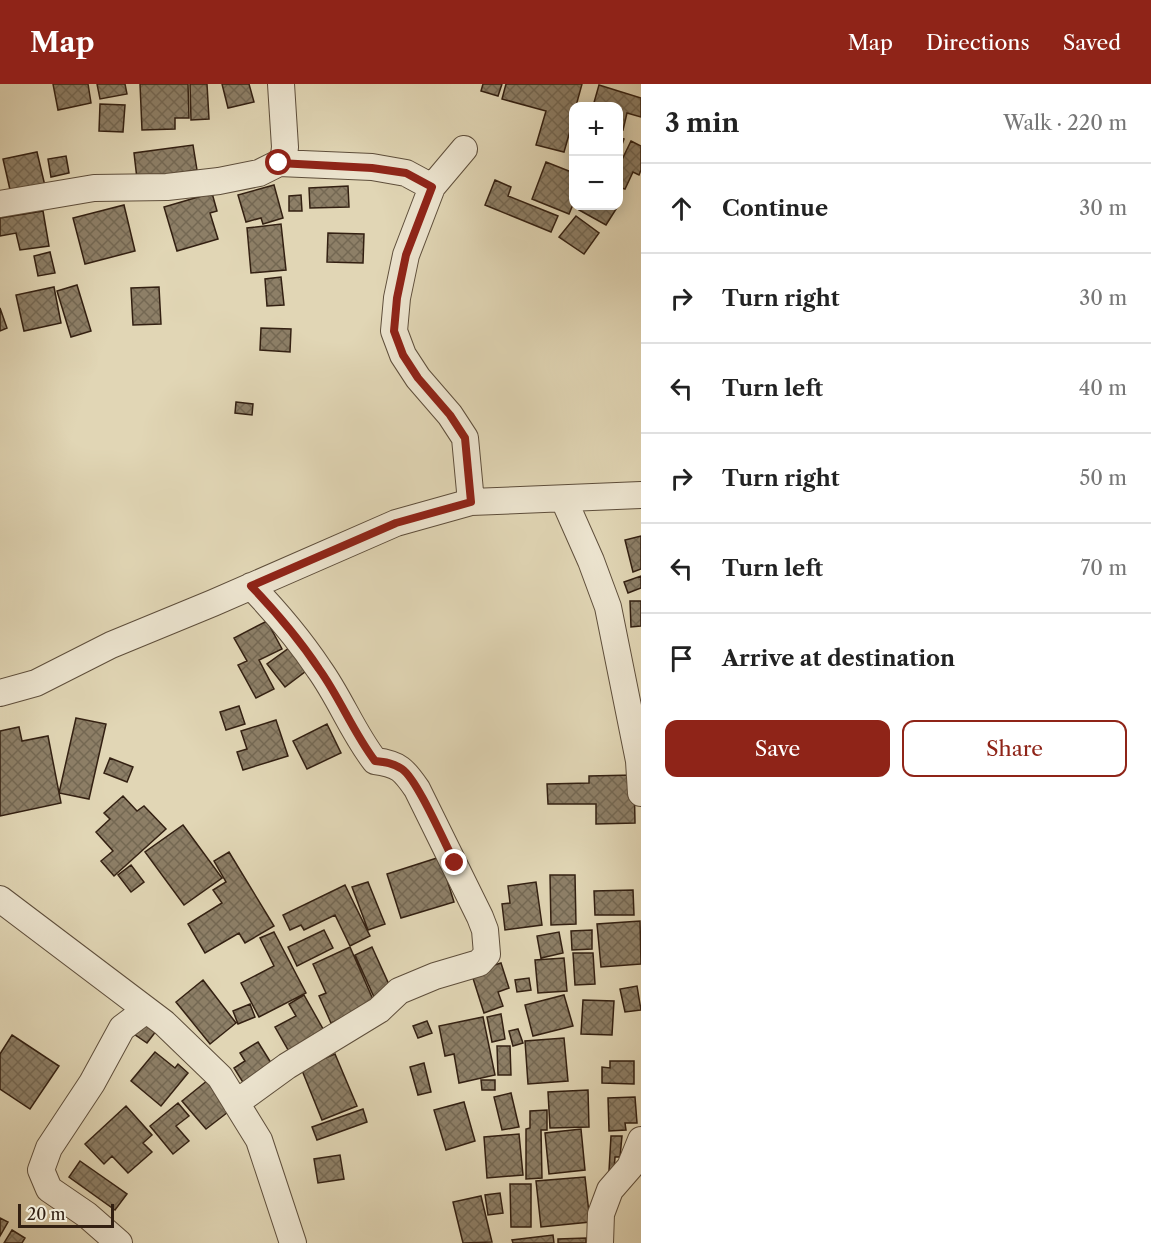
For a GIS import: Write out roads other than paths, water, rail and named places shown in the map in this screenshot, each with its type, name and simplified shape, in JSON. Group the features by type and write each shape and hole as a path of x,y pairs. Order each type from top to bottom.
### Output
{"street":[{"path":"0,204 94,188 167,187 219,181 259,173 279,163 284,156 280,84"},
{"path":"464,149 432,187 406,255 397,298 394,331 403,355 418,378 450,415 465,438 471,502"},
{"path":"279,163 372,168 406,173 432,187"},
{"path":"0,693 36,683 111,645 396,523 471,502 564,500 641,495"},
{"path":"564,500 608,607 639,761 641,793"},
{"path":"236,1103 287,1066 379,1010 399,991 435,976 479,963 487,954 485,930 480,917 417,789 404,770 391,763 375,761 362,744 320,670 289,626 251,586"},
{"path":"0,899 164,1023 220,1077 259,1140 293,1243"},
{"path":"119,1243 87,1215 49,1189 41,1170 49,1148 92,1083 122,1028 146,1010"},
{"path":"600,1243 601,1214 610,1190 630,1167 641,1140"}]}
